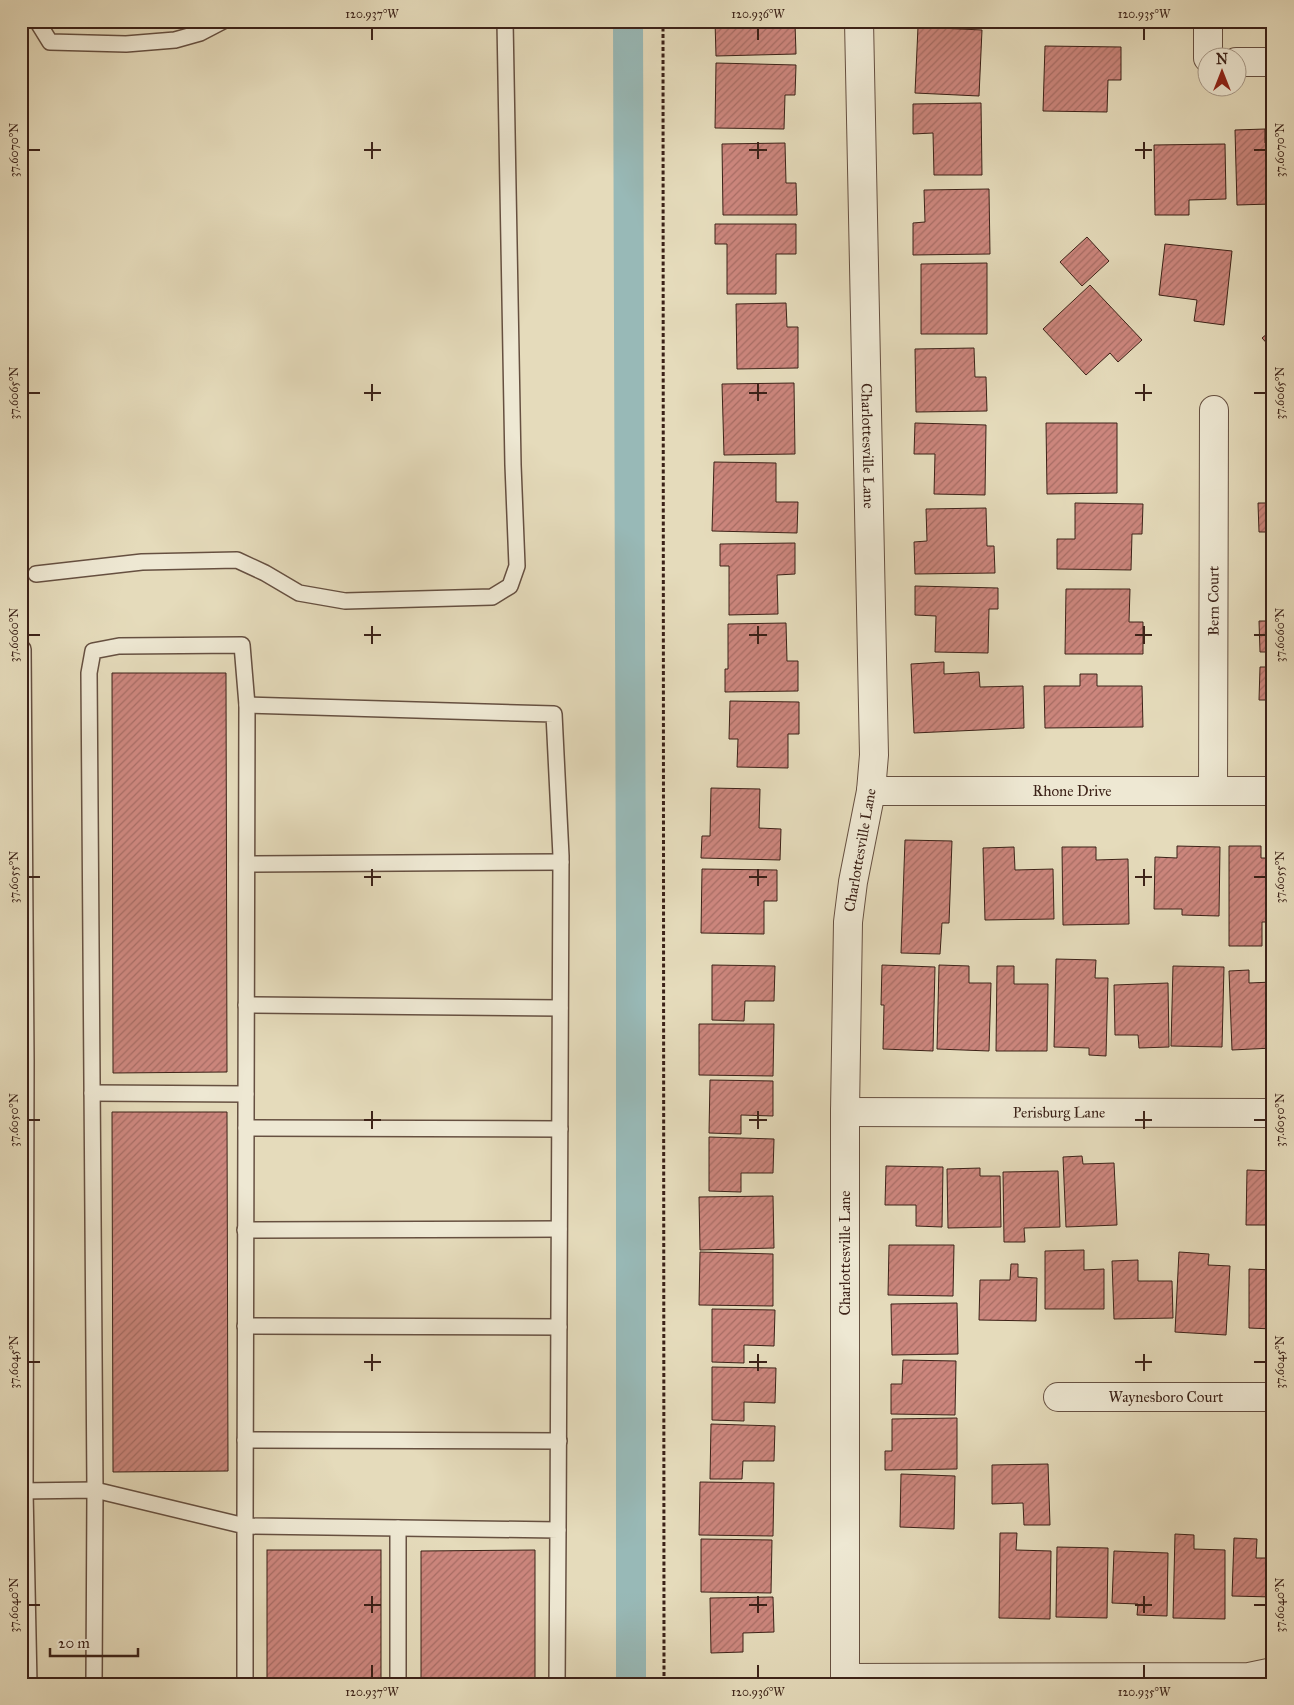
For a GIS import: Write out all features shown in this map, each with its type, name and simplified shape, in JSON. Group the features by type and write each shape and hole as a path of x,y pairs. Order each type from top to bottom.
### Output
{"street":[{"name":"Charlottesville Lane","path":"859,21 874,745 871,791 853,882 848,922 845,1112 845,1678 1249,1677 1273,1672"},
{"path":"1208,21 1208,48"},
{"path":"1246,62 1273,62"},
{"name":"Bern Court","path":"1213,791 1214,410"},
{"name":"Rhone Drive","path":"871,791 1273,791"},
{"name":"Perisburg Lane","path":"845,1112 1273,1113"},
{"name":"Waynesboro Court","path":"1058,1397 1273,1397"}],"lane":[{"path":"37,21 50,42 126,44 175,40 200,33 223,21"},
{"path":"36,574 142,562 237,560 265,573 299,593 345,601 492,597 510,586 516,566 504,21"},
{"path":"94,1684 95,1490 89,673 93,651 119,646 242,645 247,705 245,1684"},
{"path":"23,649 23,1491 29,1684"},
{"path":"247,705 554,714 561,862 557,1684"},
{"path":"246,864 561,862"},
{"path":"246,1006 560,1008"},
{"path":"92,1093 246,1094"},
{"path":"246,1128 560,1129"},
{"path":"245,1230 559,1228"},
{"path":"245,1326 559,1327"},
{"path":"245,1440 558,1441"},
{"path":"23,1491 95,1490 245,1526 558,1530"},
{"path":"398,1528 398,1684"}],"path":[{"path":"662,21 664,1684"}],"building":[{"path":"715,21 783,21 783,23 795,23 796,54 716,56"},
{"path":"1027,21 1130,21 1130,26 1027,26"},
{"path":"918,27 982,30 979,96 915,93"},
{"path":"1045,46 1121,47 1121,80 1108,80 1107,112 1043,111"},
{"path":"716,63 796,65 795,95 785,95 784,129 715,128"},
{"path":"981,103 982,175 934,175 933,133 913,134 913,104"},
{"path":"1265,129 1265,143 1273,143 1273,194 1271,194 1271,204 1237,205 1235,130"},
{"path":"785,143 786,183 796,183 797,215 723,215 722,144"},
{"path":"1225,144 1226,199 1189,200 1189,215 1155,215 1154,145"},
{"path":"989,189 990,254 913,255 913,223 925,222 924,190"},
{"path":"715,224 796,224 796,254 776,254 776,294 727,294 727,244 715,244"},
{"path":"1087,237 1109,261 1082,286 1060,262"},
{"path":"1165,244 1232,251 1224,325 1194,321 1197,300 1159,295"},
{"path":"987,263 987,334 921,334 921,264"},
{"path":"1090,285 1142,340 1118,362 1110,353 1086,375 1043,329"},
{"path":"786,303 787,327 798,327 798,368 737,369 736,304"},
{"path":"1273,329 1273,350 1262,338"},
{"path":"974,348 975,377 986,377 987,411 916,412 915,349"},
{"path":"794,383 795,454 724,455 722,384"},
{"path":"915,423 986,425 985,495 934,494 935,454 914,454"},
{"path":"1046,423 1117,423 1117,493 1047,494"},
{"path":"714,462 776,463 776,502 798,502 797,533 712,531"},
{"path":"1075,503 1143,504 1142,534 1132,534 1131,570 1057,569 1057,539 1075,539"},
{"path":"1258,503 1273,503 1273,532 1259,532"},
{"path":"986,508 987,546 994,546 995,573 915,574 914,542 927,541 926,509"},
{"path":"795,543 795,574 777,575 778,614 729,615 729,566 720,566 720,544"},
{"path":"915,586 998,588 998,609 989,609 988,653 935,652 936,616 915,615"},
{"path":"1066,589 1130,589 1129,622 1143,622 1143,654 1065,654"},
{"path":"1259,621 1273,621 1273,652 1260,652"},
{"path":"786,623 787,661 798,661 798,691 725,692 725,669 728,669 728,624"},
{"path":"944,662 944,674 979,672 980,687 1023,686 1024,728 914,733 911,664"},
{"path":"1260,667 1273,667 1273,733 1270,733 1270,700 1259,700"},
{"path":"112,673 226,673 227,1072 113,1073"},
{"path":"1080,674 1097,674 1097,686 1142,686 1143,727 1045,728 1044,686 1080,686"},
{"path":"730,701 799,702 799,734 788,734 788,768 737,767 738,739 729,739"},
{"path":"711,788 760,789 759,828 781,829 780,860 701,858 702,836 710,836"},
{"path":"905,840 952,841 949,923 942,923 940,954 901,953"},
{"path":"1177,846 1220,847 1219,916 1182,915 1182,909 1154,909 1155,857 1177,858"},
{"path":"1229,846 1261,846 1261,858 1273,858 1273,922 1262,922 1262,946 1229,946"},
{"path":"1014,847 1015,870 1053,869 1054,919 985,920 983,848"},
{"path":"1062,847 1096,847 1096,860 1128,859 1129,924 1063,925"},
{"path":"702,869 777,870 777,901 764,901 764,934 701,933"},
{"path":"1056,959 1096,960 1095,978 1108,978 1106,1056 1089,1055 1089,1048 1054,1047"},
{"path":"712,965 775,966 774,1001 745,1001 744,1021 712,1020"},
{"path":"882,965 935,967 933,1051 883,1049 884,1005 881,1005"},
{"path":"939,965 969,966 969,983 991,983 989,1051 937,1049"},
{"path":"997,966 1014,966 1014,984 1048,984 1047,1051 996,1051"},
{"path":"1173,966 1224,967 1222,1047 1171,1046"},
{"path":"1249,970 1249,983 1273,982 1273,1048 1232,1050 1229,971"},
{"path":"1168,983 1169,1047 1139,1048 1138,1035 1115,1035 1114,985"},
{"path":"699,1024 774,1024 773,1076 699,1075"},
{"path":"710,1080 773,1081 773,1116 741,1115 741,1134 709,1133"},
{"path":"112,1112 227,1112 228,1471 113,1472"},
{"path":"709,1137 774,1139 773,1173 741,1173 741,1192 709,1191"},
{"path":"1082,1156 1083,1164 1114,1163 1117,1225 1066,1227 1063,1157"},
{"path":"886,1166 943,1167 942,1227 916,1226 916,1205 885,1205"},
{"path":"980,1168 980,1176 1000,1176 1001,1227 948,1228 947,1169"},
{"path":"1247,1170 1273,1171 1273,1225 1246,1225"},
{"path":"1058,1171 1060,1227 1024,1228 1025,1242 1004,1242 1003,1172"},
{"path":"773,1196 774,1248 700,1250 699,1197"},
{"path":"889,1245 954,1245 953,1296 888,1295"},
{"path":"1084,1250 1084,1270 1104,1269 1104,1309 1045,1309 1045,1251"},
{"path":"700,1252 773,1254 773,1306 699,1305"},
{"path":"1179,1252 1209,1254 1208,1265 1230,1266 1226,1335 1175,1332"},
{"path":"1138,1260 1138,1281 1172,1281 1173,1318 1114,1319 1112,1261"},
{"path":"1011,1264 1018,1264 1018,1277 1037,1278 1036,1321 979,1320 980,1280 1010,1280"},
{"path":"1249,1269 1273,1270 1273,1329 1249,1328"},
{"path":"957,1303 958,1354 892,1355 891,1304"},
{"path":"712,1309 775,1310 774,1346 744,1345 744,1363 712,1362"},
{"path":"903,1360 956,1361 955,1415 891,1414 891,1384 902,1384"},
{"path":"712,1367 776,1368 775,1403 744,1402 744,1421 712,1420"},
{"path":"957,1418 957,1469 885,1470 885,1451 892,1451 892,1419"},
{"path":"711,1424 775,1426 774,1461 743,1461 742,1479 710,1479"},
{"path":"1048,1464 1050,1525 1024,1525 1023,1503 992,1504 992,1465"},
{"path":"901,1474 955,1476 954,1529 900,1527"},
{"path":"700,1482 774,1483 773,1536 699,1535"},
{"path":"1000,1533 1017,1533 1016,1550 1051,1551 1050,1619 999,1618"},
{"path":"1175,1534 1194,1535 1194,1549 1225,1550 1225,1619 1173,1618"},
{"path":"1234,1538 1257,1539 1256,1558 1273,1558 1273,1597 1232,1596"},
{"path":"701,1539 772,1540 771,1593 701,1592"},
{"path":"1057,1547 1108,1548 1107,1618 1056,1617"},
{"path":"267,1550 381,1550 381,1684 267,1684"},
{"path":"535,1550 535,1684 421,1684 421,1551"},
{"path":"1114,1551 1168,1553 1167,1616 1137,1615 1138,1604 1112,1603"},
{"path":"773,1597 774,1632 743,1633 743,1652 711,1653 710,1598"},
{"path":"762,1680 762,1684 702,1684"}],"waterway":[{"path":"628,21 631,1684"}]}
